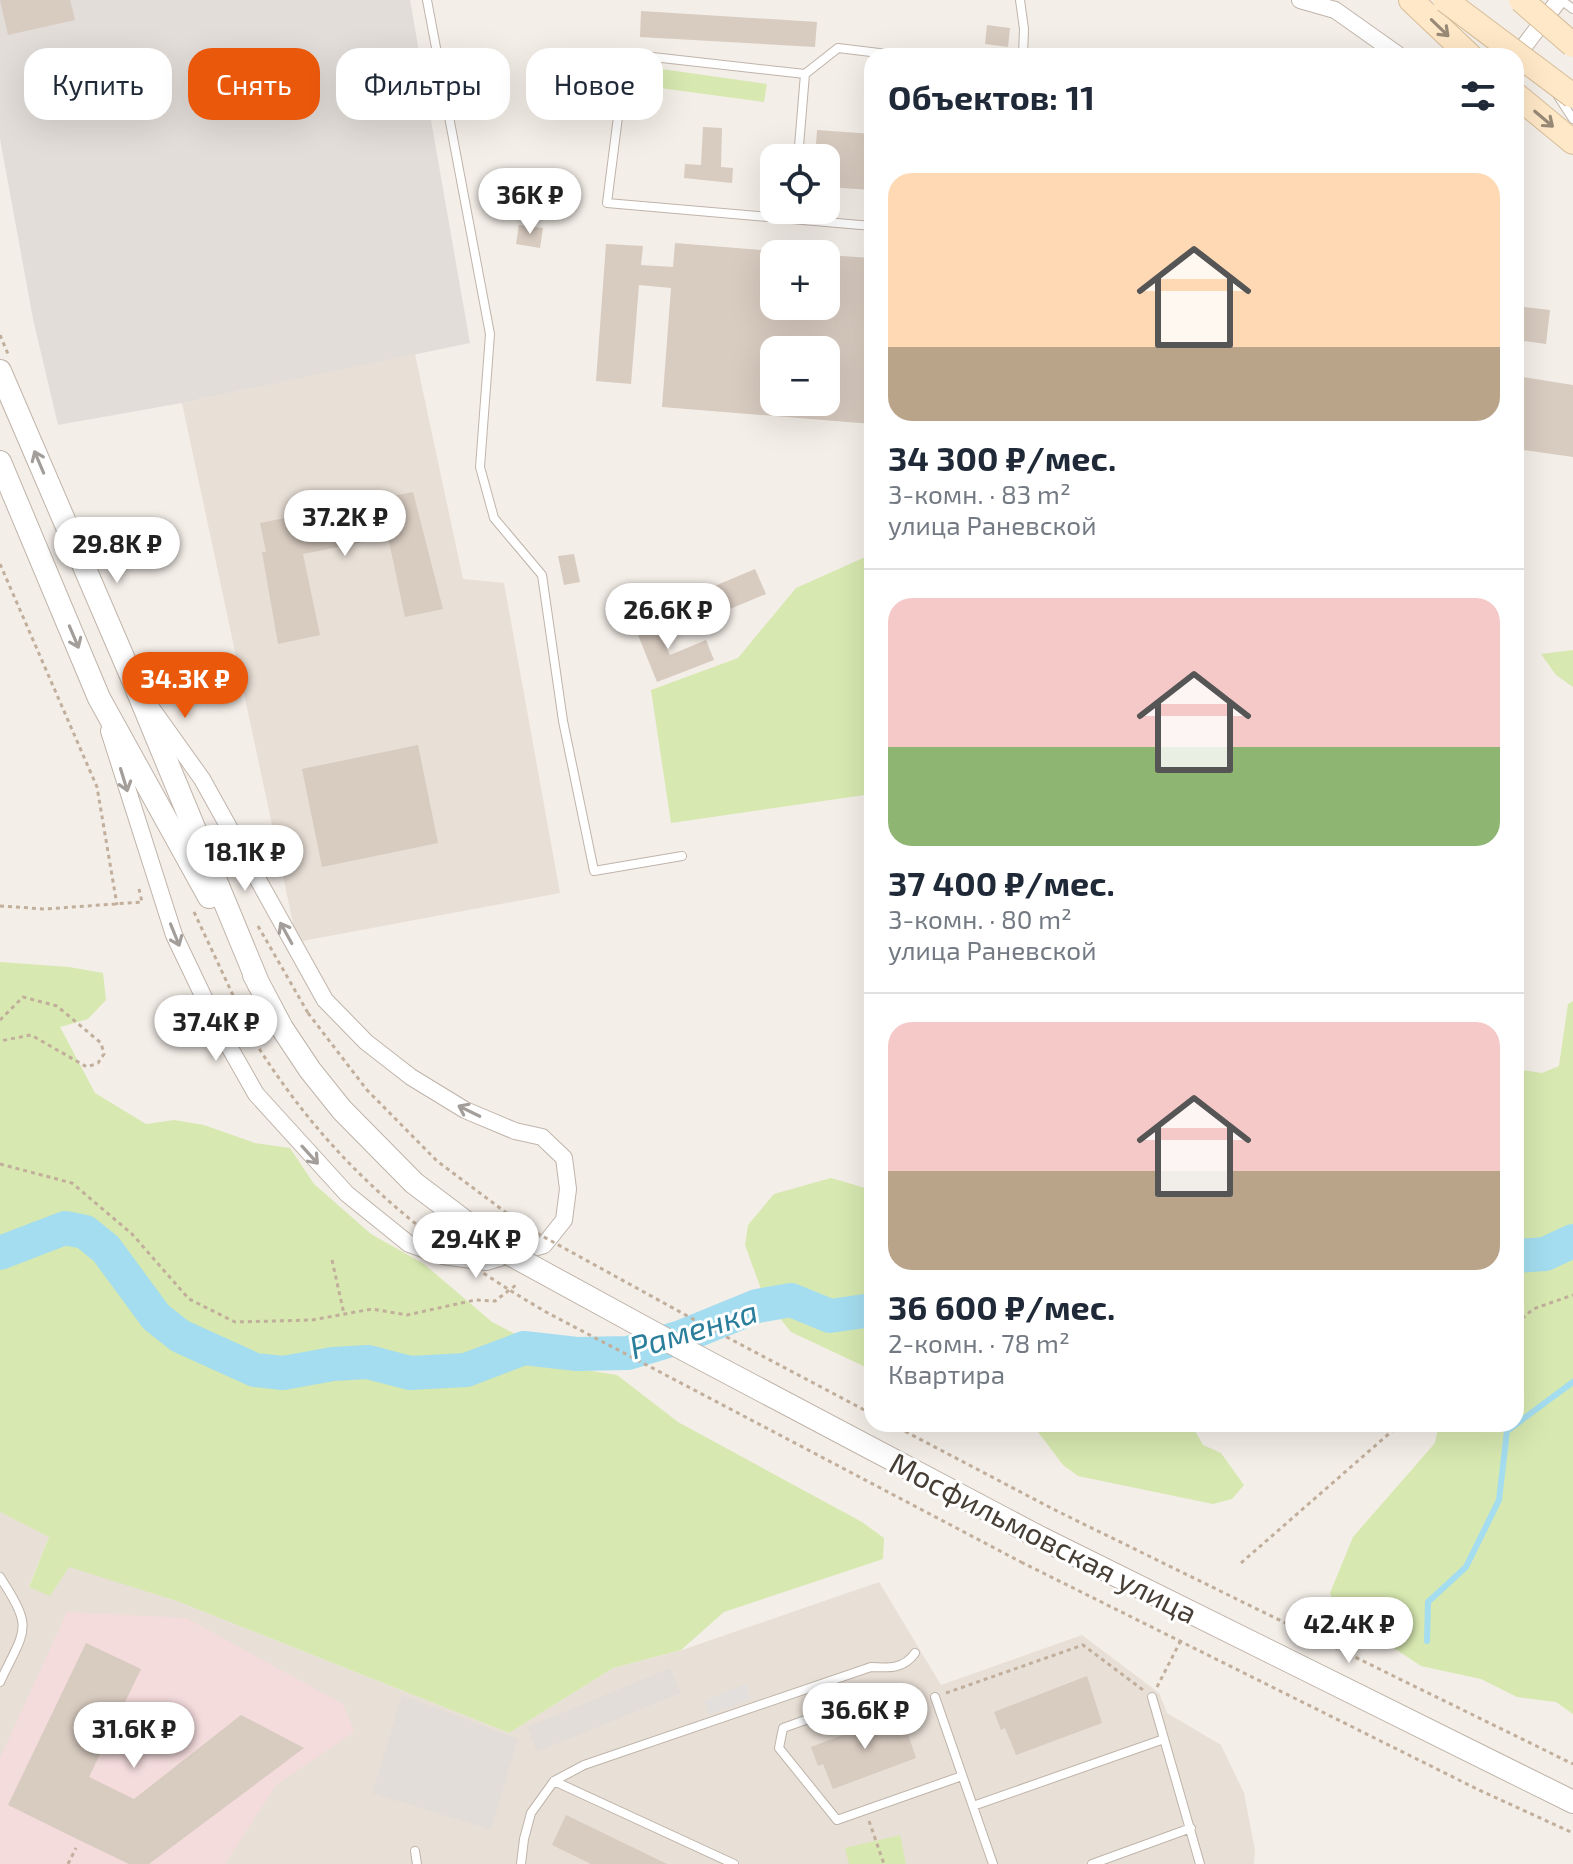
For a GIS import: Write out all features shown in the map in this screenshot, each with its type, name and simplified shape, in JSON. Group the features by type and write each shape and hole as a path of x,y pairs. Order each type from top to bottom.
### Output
{"main road":[{"path":"1411,0 1462,48"},
{"path":"1445,0 1509,48"},
{"path":"1521,0 1573,45"},
{"path":"1541,0 1573,21"},
{"path":"1524,59 1573,96"},
{"path":"1524,102 1573,142"}],"street":[{"path":"1300,0 1335,10 1389,48"},
{"path":"1522,48 1560,0"},
{"name":"Мосфильмовская улица","path":"0,371 259,985"},
{"name":"Мосфильмовская улица","path":"0,462 99,698 282,1028 342,1110 414,1183 504,1251 687,1351 1037,1536 1573,1802"},
{"path":"99,698 174,935 218,1027 256,1094 347,1194 409,1244 443,1256 486,1262 544,1245 564,1220 568,1189 564,1158 542,1137 515,1131 465,1110 411,1077 366,1042 325,1000 202,779 135,685"}],"lane":[{"path":"427,0 490,334 480,467 494,518 542,575 563,721 594,871 682,856"},
{"path":"1020,0 1023,48"},
{"path":"1560,0 1573,9"},
{"path":"760,212 607,203 626,54 805,74 838,48 864,51"},
{"path":"1524,56 1573,119"},
{"path":"799,144 805,74"},
{"path":"840,221 864,225"},
{"path":"0,1577 19,1607 24,1622 20,1639 0,1682"},
{"path":"521,1864 531,1813 554,1781 584,1765 735,1712 871,1667 896,1667 908,1662 915,1653"},
{"path":"876,1695 783,1728 779,1748 837,1820 962,1776"},
{"path":"935,1697 993,1864"},
{"path":"1152,1697 1200,1864"},
{"path":"973,1806 1164,1739"},
{"path":"554,1781 734,1864"},
{"path":"1092,1864 1191,1828"},
{"path":"415,1851 417,1864"}],"path":[{"path":"0,564 97,787 117,905"},
{"path":"0,906 45,909 142,902 139,888"},
{"path":"193,910 255,1042"},
{"path":"0,1020 23,997 57,1006 101,1043 104,1054 98,1063 87,1067 31,1035 0,1041"},
{"path":"308,1013 367,1090 437,1161 524,1226 864,1410"},
{"path":"0,1164 72,1183 132,1234 189,1299 235,1322 312,1320 372,1309 407,1315 475,1300 495,1301 516,1285"},
{"path":"332,1260 344,1314"},
{"path":"1524,1317 1533,1309 1573,1295"},
{"path":"906,1432 1053,1509 1573,1764"},
{"path":"1241,1563 1391,1432"},
{"path":"1021,1562 1479,1790 1573,1833"},
{"path":"935,1697 1083,1645 1152,1697 1180,1642"},
{"path":"865,1810 884,1864"},
{"path":"68,1864 76,1848"}],"shaded area":[{"path":"0,0 410,0 418,48 336,48 336,120 431,120 470,343 182,403 58,425 33,319 0,139"},
{"path":"415,354 463,579 504,583 560,893 297,942 182,403"},
{"path":"0,1512 49,1537 29,1586 50,1595 69,1566 177,1601 509,1733 613,1668 682,1650 879,1582 941,1685 1082,1635 1159,1693 1167,1713 1221,1745 1244,1793 1255,1850 1254,1864 0,1864"},
{"path":"67,1612 186,1618 343,1704 354,1732 276,1785 225,1864 0,1864 0,1758"},
{"path":"670,1668 681,1693 537,1752 527,1727"},
{"path":"746,1684 751,1699 709,1715 704,1701"},
{"path":"402,1695 518,1739 491,1830 372,1793"}],"green space":[{"path":"663,69 767,84 764,102 663,88"},
{"path":"864,558 864,795 671,823 651,690 738,658 796,588"},
{"path":"1573,650 1573,687 1556,675 1541,654"},
{"path":"0,962 103,973 106,1000 88,1019 60,1027 95,1093 146,1124 174,1120 204,1125 255,1143 290,1148 314,1184 371,1234 424,1264 492,1322 585,1370 617,1375 678,1422 862,1522 884,1538 883,1559 724,1612 681,1650 613,1668 509,1733 177,1601 69,1567 50,1596 29,1587 49,1537 0,1512"},
{"path":"1573,1001 1573,1714 1556,1702 1517,1697 1481,1679 1421,1666 1338,1611 1330,1593 1353,1537 1435,1443 1437,1432 1524,1432 1524,1070 1542,1073 1559,1066 1568,1004"},
{"path":"831,1178 864,1188 864,1366 791,1332 765,1300 745,1245 748,1225 774,1194"},
{"path":"1038,1432 1196,1432 1203,1445 1221,1453 1244,1485 1232,1499 1213,1504 1078,1476 1063,1465"},
{"path":"900,1835 906,1864 849,1864 845,1848"}],"building":[{"path":"0,0 70,0 75,20 8,35"},
{"path":"641,11 817,22 815,47 640,37"},
{"path":"987,25 1010,28 1008,47 985,44"},
{"path":"703,127 722,128 721,167 733,168 732,183 684,178 685,164 701,165"},
{"path":"817,130 864,133 864,189 840,188 840,144 816,144"},
{"path":"519,225 543,228 540,248 516,244"},
{"path":"675,243 760,250 760,320 840,320 840,256 864,257 864,423 773,416 840,416 840,336 760,336 760,415 662,407 671,288 639,285 631,384 596,381 606,244 643,246 641,265 673,267"},
{"path":"1524,307 1550,310 1546,344 1524,341"},
{"path":"1524,377 1573,385 1573,457 1524,450"},
{"path":"413,492 443,609 405,617 388,537 303,554 320,635 278,644 260,523"},
{"path":"574,554 580,582 564,585 558,556"},
{"path":"755,569 766,594 706,619 696,594"},
{"path":"652,612 670,655 706,640 714,660 657,682 632,620"},
{"path":"418,745 438,843 322,867 302,769"},
{"path":"86,1643 141,1669 89,1777 134,1799 241,1715 304,1748 149,1864 129,1864 79,1840 8,1805"},
{"path":"1087,1676 1102,1723 1016,1755 1005,1728 1001,1730 994,1712"},
{"path":"901,1713 916,1758 833,1789 823,1764 818,1766 811,1747"},
{"path":"566,1815 667,1864 591,1864 552,1845"}],"waterway":[{"name":"Раменка","path":"0,1253 65,1228 85,1232 106,1249 156,1317 180,1336 255,1370 283,1373 333,1364 368,1362 410,1373 466,1370 524,1348 577,1354 628,1353 681,1337 757,1306 791,1300 830,1316 864,1311"},
{"name":"Раменка","path":"1524,1255 1545,1254 1573,1241"},
{"path":"1524,1418 1573,1382"},
{"path":"1427,1641 1428,1602 1466,1567 1499,1500 1507,1432"}]}
